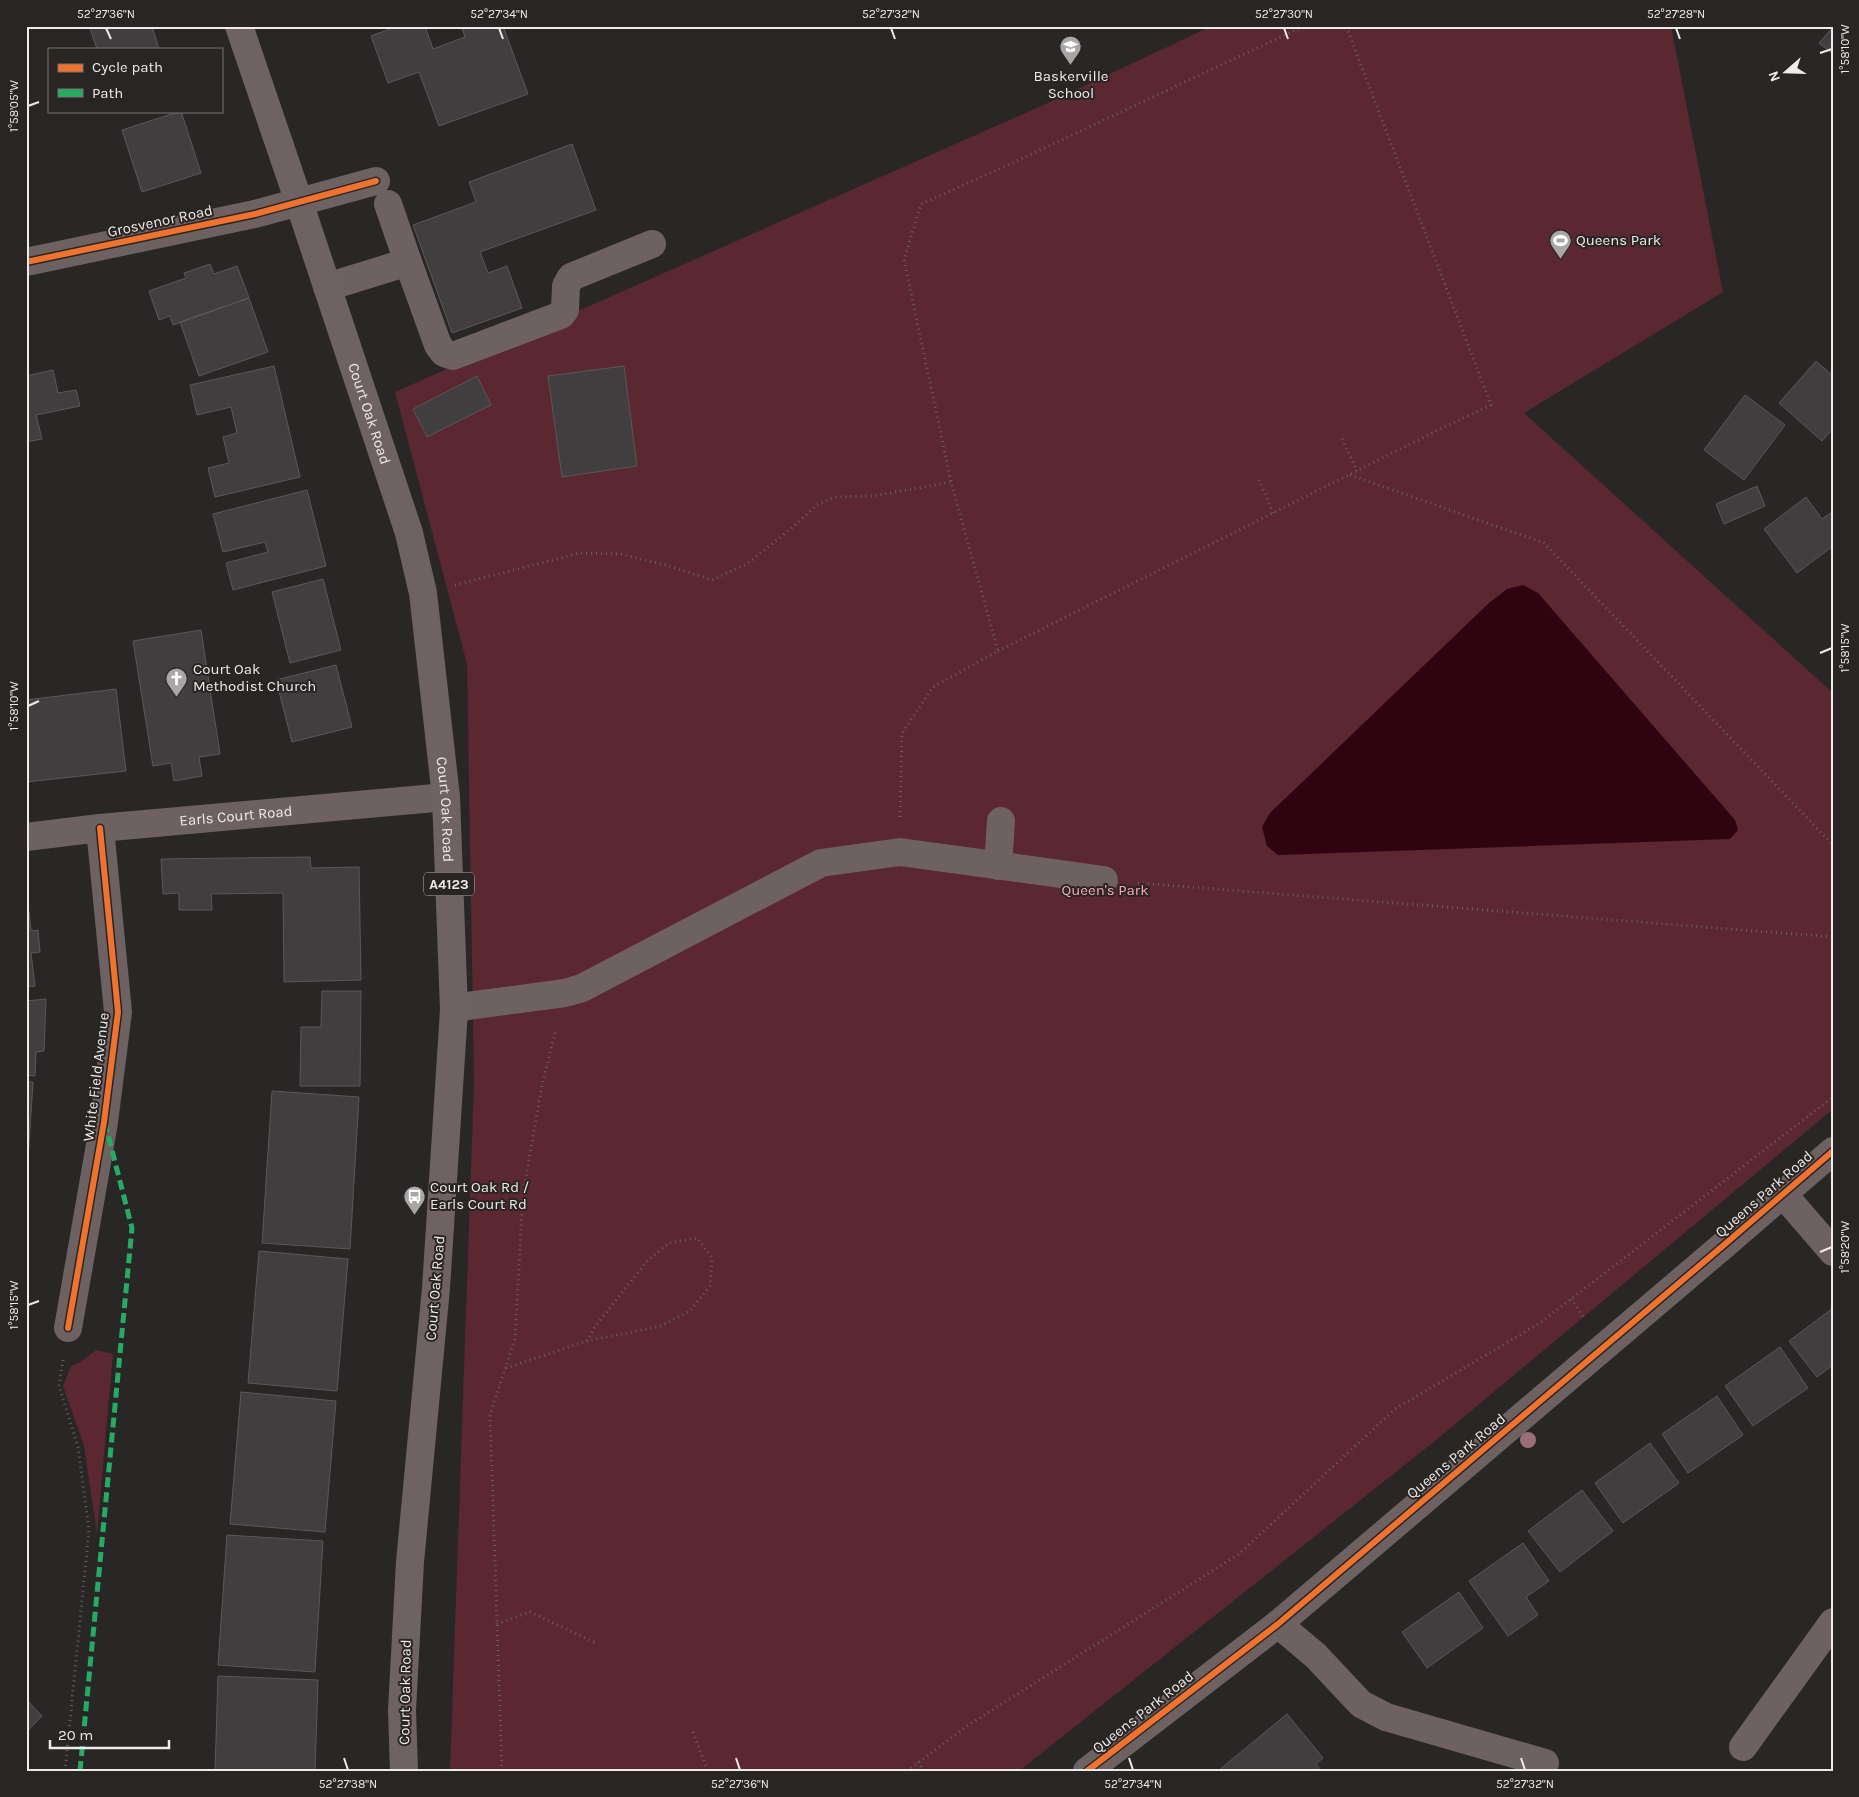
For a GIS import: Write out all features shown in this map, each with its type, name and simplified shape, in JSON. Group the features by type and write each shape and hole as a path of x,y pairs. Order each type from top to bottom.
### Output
{"main road":[{"name":"Court Oak Road","path":"239,26 409,533 423,593 446,797 454,1010 436,1288 410,1562 402,1710 404,1771"}],"street":[{"name":"Grosvenor Road","path":"26,262 255,214 299,202 382,192 408,262"},
{"path":"327,287 408,262 438,345 444,353 453,356 561,315 565,310 566,286 571,277 652,244"},
{"name":"Earls Court Road","path":"26,837 100,828 446,797"},
{"path":"998,866 1001,821"},
{"name":"White Field Avenue","path":"68,1328 104,1122 118,1012 100,828"},
{"path":"454,1010 467,1006 565,993 582,988 821,863 900,852 1104,880"},
{"name":"Queens Park Road","path":"1087,1771 1278,1624 1833,1150"},
{"path":"1783,1194 1833,1252"},
{"path":"1744,1747 1833,1622"},
{"path":"1278,1624 1316,1656 1362,1704 1386,1717 1545,1763"}],"path":[{"path":"998,651 951,482 904,260 922,204 1004,168 1304,26"},
{"path":"900,852 902,733 932,687 998,651 1491,405 1346,26"},
{"path":"1342,439 1357,471"},
{"path":"1350,475 1544,543 1833,845"},
{"path":"1259,480 1273,513"},
{"path":"423,593 580,553 620,554 666,565 712,580 748,564 817,505 835,497 873,496 951,482"},
{"path":"1104,880 1833,937"},
{"path":"502,1771 490,1415 515,1338 523,1194 542,1085 565,993"},
{"path":"908,1771 967,1726 1239,1554 1395,1409 1540,1323 1833,1097"},
{"path":"506,1368 587,1341 661,1326 690,1311 710,1286 712,1258 697,1238 669,1243 648,1260 594,1328 587,1341"},
{"path":"65,1771 89,1530 78,1447 59,1386 68,1328"},
{"path":"497,1624 530,1612 596,1643"},
{"path":"693,1732 708,1771"},
{"path":"918,1762 924,1771"}],"green space":[{"name":"Queen's Park","path":"1212,26 1671,26 1723,292 1524,413 1833,693 1833,1109 1435,1441 1019,1771 450,1771 474,1082 467,664 395,392 1039,107"},
{"path":"96,1350 113,1354 97,1534 84,1446 63,1386 71,1366"}],"shaded area":[{"path":"1523,585 1538,593 1735,820 1738,830 1730,839 1278,855 1267,846 1262,827 1270,813 1489,603 1507,589"}],"building":[{"path":"89,26 152,26 159,48 97,48"},
{"path":"398,26 425,26 433,49 465,37 461,26 503,26 528,94 439,126 419,72 388,83 371,36"},
{"path":"1833,27 1833,54 1819,43"},
{"path":"181,112 201,173 142,192 122,130"},
{"path":"572,144 596,210 480,252 488,273 507,266 522,308 452,333 413,225 476,202 469,182"},
{"path":"210,264 214,274 237,266 249,298 173,325 170,316 159,320 149,291 186,278 184,273"},
{"path":"249,298 268,352 199,376 180,322"},
{"path":"1816,361 1833,376 1833,429 1822,441 1779,403"},
{"path":"274,366 300,477 215,497 208,468 229,463 223,437 237,433 231,407 197,415 190,385"},
{"path":"624,366 637,466 562,477 548,376"},
{"path":"53,370 58,393 76,390 80,406 36,415 42,439 26,442 26,376"},
{"path":"477,376 491,405 427,437 413,409"},
{"path":"1745,395 1785,425 1744,480 1704,450"},
{"path":"1757,486 1765,506 1724,524 1716,504"},
{"path":"307,490 326,566 233,590 226,563 268,552 265,542 223,552 213,514"},
{"path":"1806,497 1822,519 1832,512 1833,546 1797,573 1764,529"},
{"path":"323,579 341,650 290,663 272,592"},
{"name":"Court Oak Methodist Church","path":"201,630 220,754 199,757 202,776 174,781 171,763 153,766 133,641"},
{"path":"336,665 352,727 292,742 276,680"},
{"path":"116,689 126,771 26,782 26,700"},
{"path":"310,857 311,868 359,867 361,980 284,982 283,893 211,894 212,910 179,910 179,893 163,894 161,859"},
{"path":"26,911 29,911 31,931 38,930 40,952 31,953 35,986 26,987"},
{"path":"322,991 361,991 360,1086 300,1086 301,1027 321,1027"},
{"path":"46,999 44,1051 36,1052 35,1076 26,1075 26,1001"},
{"path":"26,1082 33,1082 26,1192"},
{"path":"272,1091 359,1097 350,1249 262,1243"},
{"path":"259,1251 348,1259 337,1391 248,1383"},
{"path":"1833,1308 1833,1365 1817,1377 1789,1341"},
{"path":"1780,1347 1808,1388 1753,1426 1725,1386"},
{"path":"241,1392 336,1401 325,1532 230,1524"},
{"path":"1717,1396 1743,1435 1688,1473 1662,1434"},
{"path":"1650,1443 1679,1483 1623,1523 1595,1483"},
{"path":"1582,1490 1613,1531 1560,1572 1528,1531"},
{"path":"227,1535 323,1541 315,1672 218,1665"},
{"path":"1523,1543 1549,1581 1526,1597 1538,1615 1508,1636 1469,1581"},
{"path":"1459,1592 1483,1628 1427,1668 1402,1632"},
{"path":"218,1676 318,1680 315,1771 215,1771"},
{"path":"28,1701 42,1716 26,1732 26,1702"},
{"path":"1287,1714 1323,1758 1316,1764 1322,1771 1218,1771"}],"marked path":[{"path":"80,1771 132,1228 106,1127"}],"cycle path":[{"path":"26,262 255,214 376,181"},
{"path":"68,1328 104,1122 118,1012 100,828"},
{"path":"1087,1771 1278,1624 1833,1151"}],"place":[{"name":"Baskerville School","path":"1071,66"},
{"name":"Queens Park","path":"1560,259"},
{"name":"Court Oak Methodist Church","path":"177,697"},
{"name":"Court Oak Rd / Earls Court Rd","path":"414,1215"}]}
